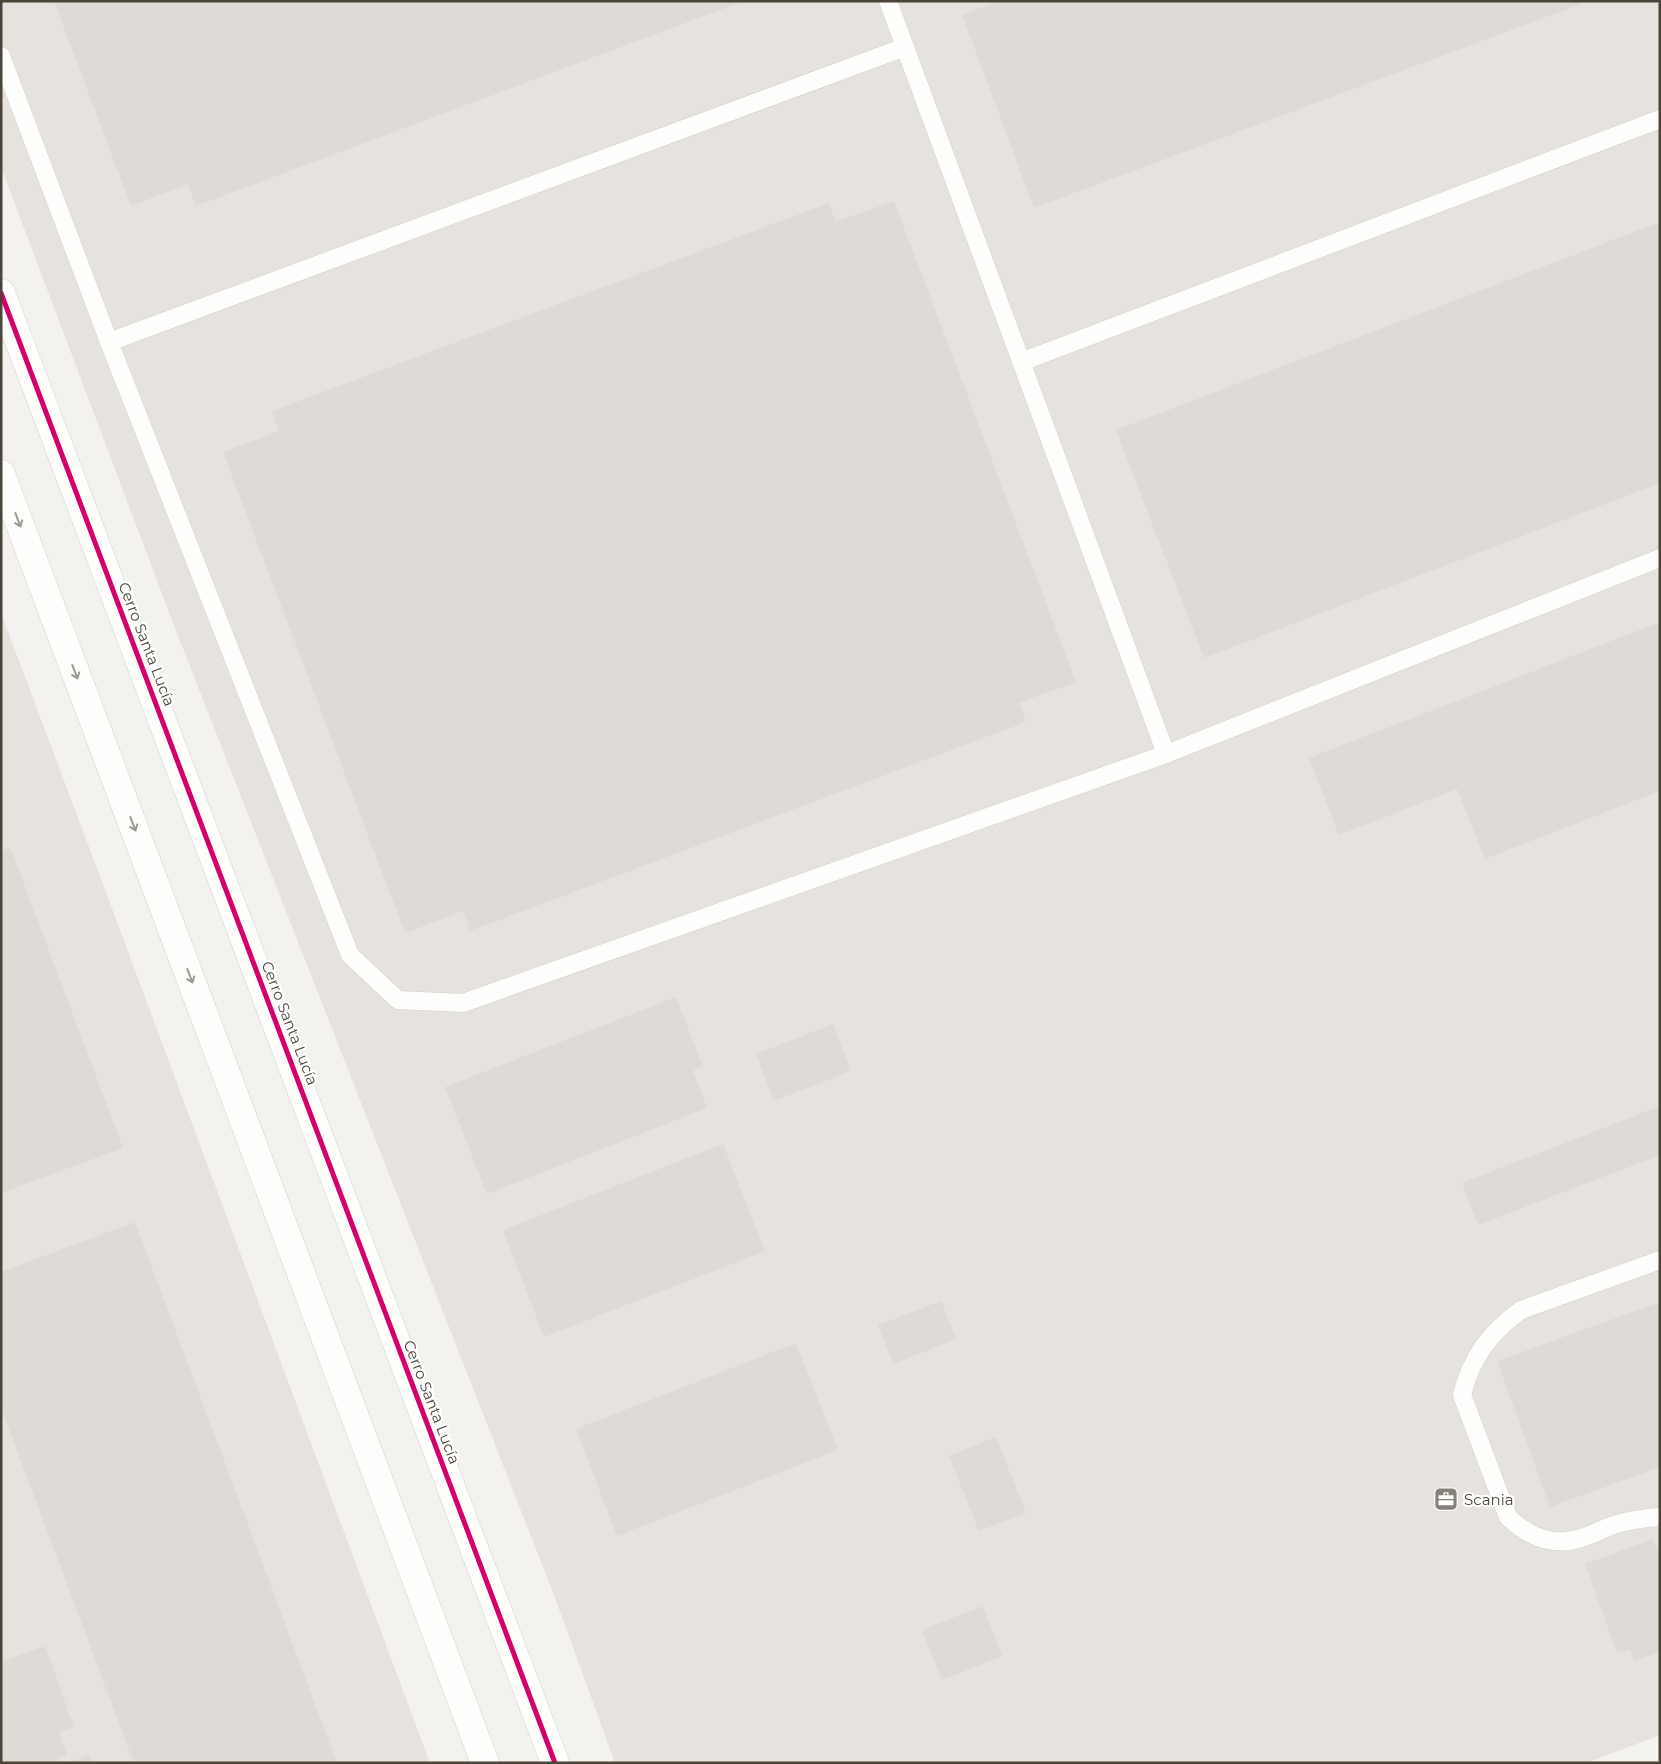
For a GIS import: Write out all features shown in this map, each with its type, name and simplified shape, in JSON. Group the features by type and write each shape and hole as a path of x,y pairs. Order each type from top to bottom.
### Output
{"street":[{"name":"Cerro Santa Lucía","path":"1,293 555,1763"},
{"path":"1,474 485,1763"}],"lane":[{"path":"888,1 1166,754"},
{"path":"109,342 905,47"},
{"path":"1,56 109,342 350,954 398,1000 463,1003 1166,754 1660,558"},
{"path":"1021,362 1660,119"},
{"path":"1660,1260 1521,1310 1506,1321 1481,1348 1466,1378 1462,1395 1508,1517 1520,1528 1542,1539 1563,1542 1589,1536 1615,1524 1643,1518 1660,1517"}],"shaded area":[{"path":"1,1 1660,1 1660,1735 1586,1763 615,1763 554,1595 173,623 1,167"},
{"path":"1,613 110,903 430,1763 1,1763"}],"building":[{"path":"54,1 744,1 196,206 188,184 131,206"},
{"path":"998,1 1589,1 1034,208 962,15"},
{"path":"894,201 1076,682 1019,703 1026,722 470,931 463,911 405,933 223,452 279,431 272,411 829,203 836,222"},
{"path":"1660,222 1660,483 1204,658 1116,430"},
{"path":"1660,622 1660,791 1485,859 1457,789 1339,835 1309,758"},
{"path":"10,847 123,1148 1,1193 1,851"},
{"path":"676,997 703,1066 693,1071 707,1108 487,1194 445,1087"},
{"path":"833,1024 851,1071 774,1101 756,1054"},
{"path":"1660,1106 1660,1155 1478,1225 1462,1183"},
{"path":"723,1144 765,1251 544,1337 503,1230"},
{"path":"135,1222 337,1763 134,1763 1,1408 1,1272"},
{"path":"941,1301 956,1339 893,1364 878,1325"},
{"path":"1660,1302 1660,1467 1550,1507 1497,1361"},
{"path":"796,1343 838,1450 617,1536 576,1429"},
{"path":"996,1437 1026,1513 979,1531 949,1456"},
{"path":"1653,1539 1660,1557 1660,1652 1634,1661 1630,1649 1617,1653 1585,1564"},
{"path":"983,1606 1002,1656 942,1680 922,1630"},
{"path":"45,1646 74,1727 59,1732 67,1755 57,1758 58,1763 1,1763 1,1662"},
{"path":"89,1755 92,1763 68,1763"}],"cycle path":[{"path":"1,293 555,1763"}],"place":[{"name":"Scania","path":"1446,1499"}]}
